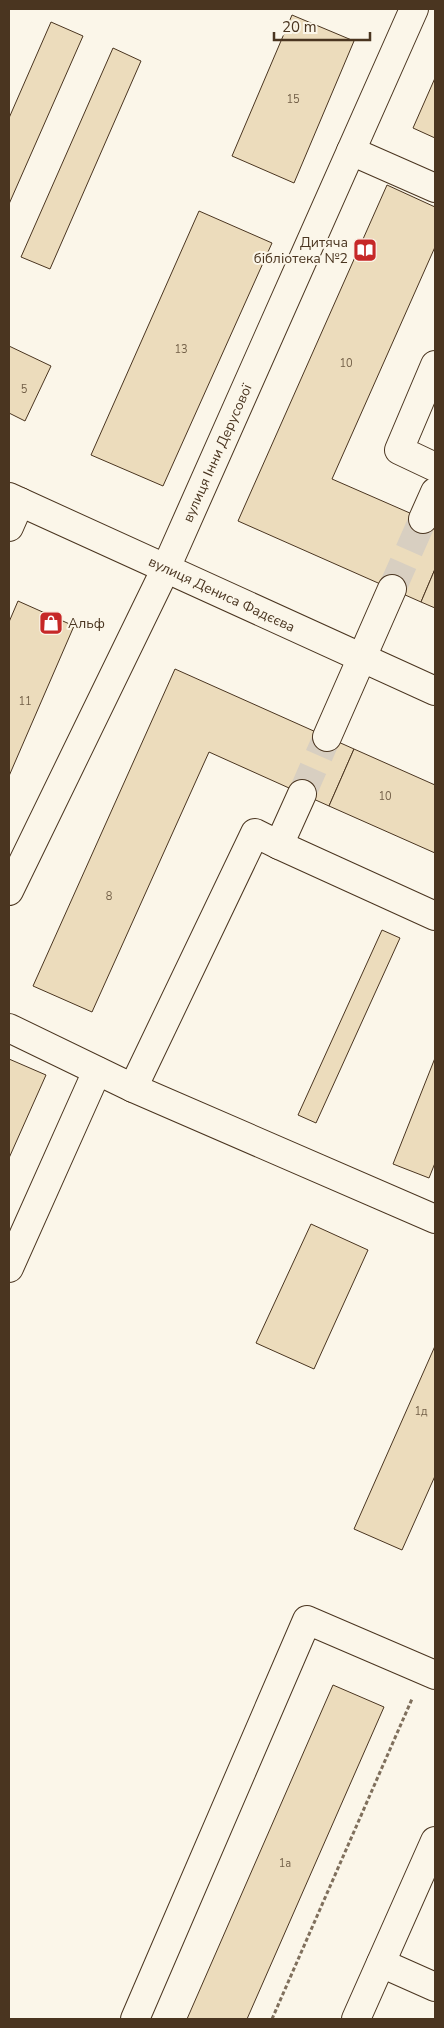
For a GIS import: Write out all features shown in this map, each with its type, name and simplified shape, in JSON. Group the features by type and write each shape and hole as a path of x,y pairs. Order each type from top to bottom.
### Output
{"street":[{"name":"вулиця Інни Дерусової","path":"9,891 166,568 414,9"},
{"path":"351,151 435,188"},
{"path":"435,364 399,450 435,467"},
{"path":"423,519 435,492"},
{"path":"9,527 14,500"},
{"name":"вулиця Дениса Фадєєва","path":"14,500 435,691"},
{"path":"327,737 392,589"},
{"path":"279,845 302,794"},
{"path":"133,1088 255,834 435,916"},
{"path":"9,1028 133,1088 435,1219"},
{"path":"9,1268 98,1071"},
{"path":"135,2019 307,1620 430,1672"},
{"path":"356,2019 435,1841"},
{"path":"381,1964 435,1987"}],"path":[{"path":"272,2019 430,1672"}],"building":[{"path":"292,15 354,41 294,183 232,156"},
{"path":"51,22 83,36 9,204 9,118"},
{"path":"113,48 141,61 50,269 21,257"},
{"path":"435,78 435,138 413,128"},
{"path":"387,185 435,207 435,247 332,479 435,524 435,569 421,602 238,521"},
{"path":"199,211 272,243 163,486 91,455"},
{"path":"9,346 51,366 25,421 9,413"},
{"path":"435,569 435,608 421,602"},
{"path":"18,601 74,626 9,776 9,622"},
{"path":"175,669 354,749 329,806 209,752 92,1012 33,986"},
{"path":"354,749 435,785 435,853 329,806"},
{"path":"382,930 400,938 316,1123 298,1115"},
{"path":"435,1058 435,1163 429,1178 393,1164"},
{"path":"9,1059 46,1075 9,1158"},
{"path":"311,1224 368,1250 314,1369 256,1343"},
{"path":"435,1346 435,1476 402,1550 354,1529"},
{"path":"333,1685 384,1707 247,2019 187,2019"}],"tunnel":[{"path":"392,589 423,519"},
{"path":"302,794 327,737"}],"place":[{"name":"Дитяча бібліотека №2","path":"365,250"},
{"name":"Альф","path":"51,623"}]}
